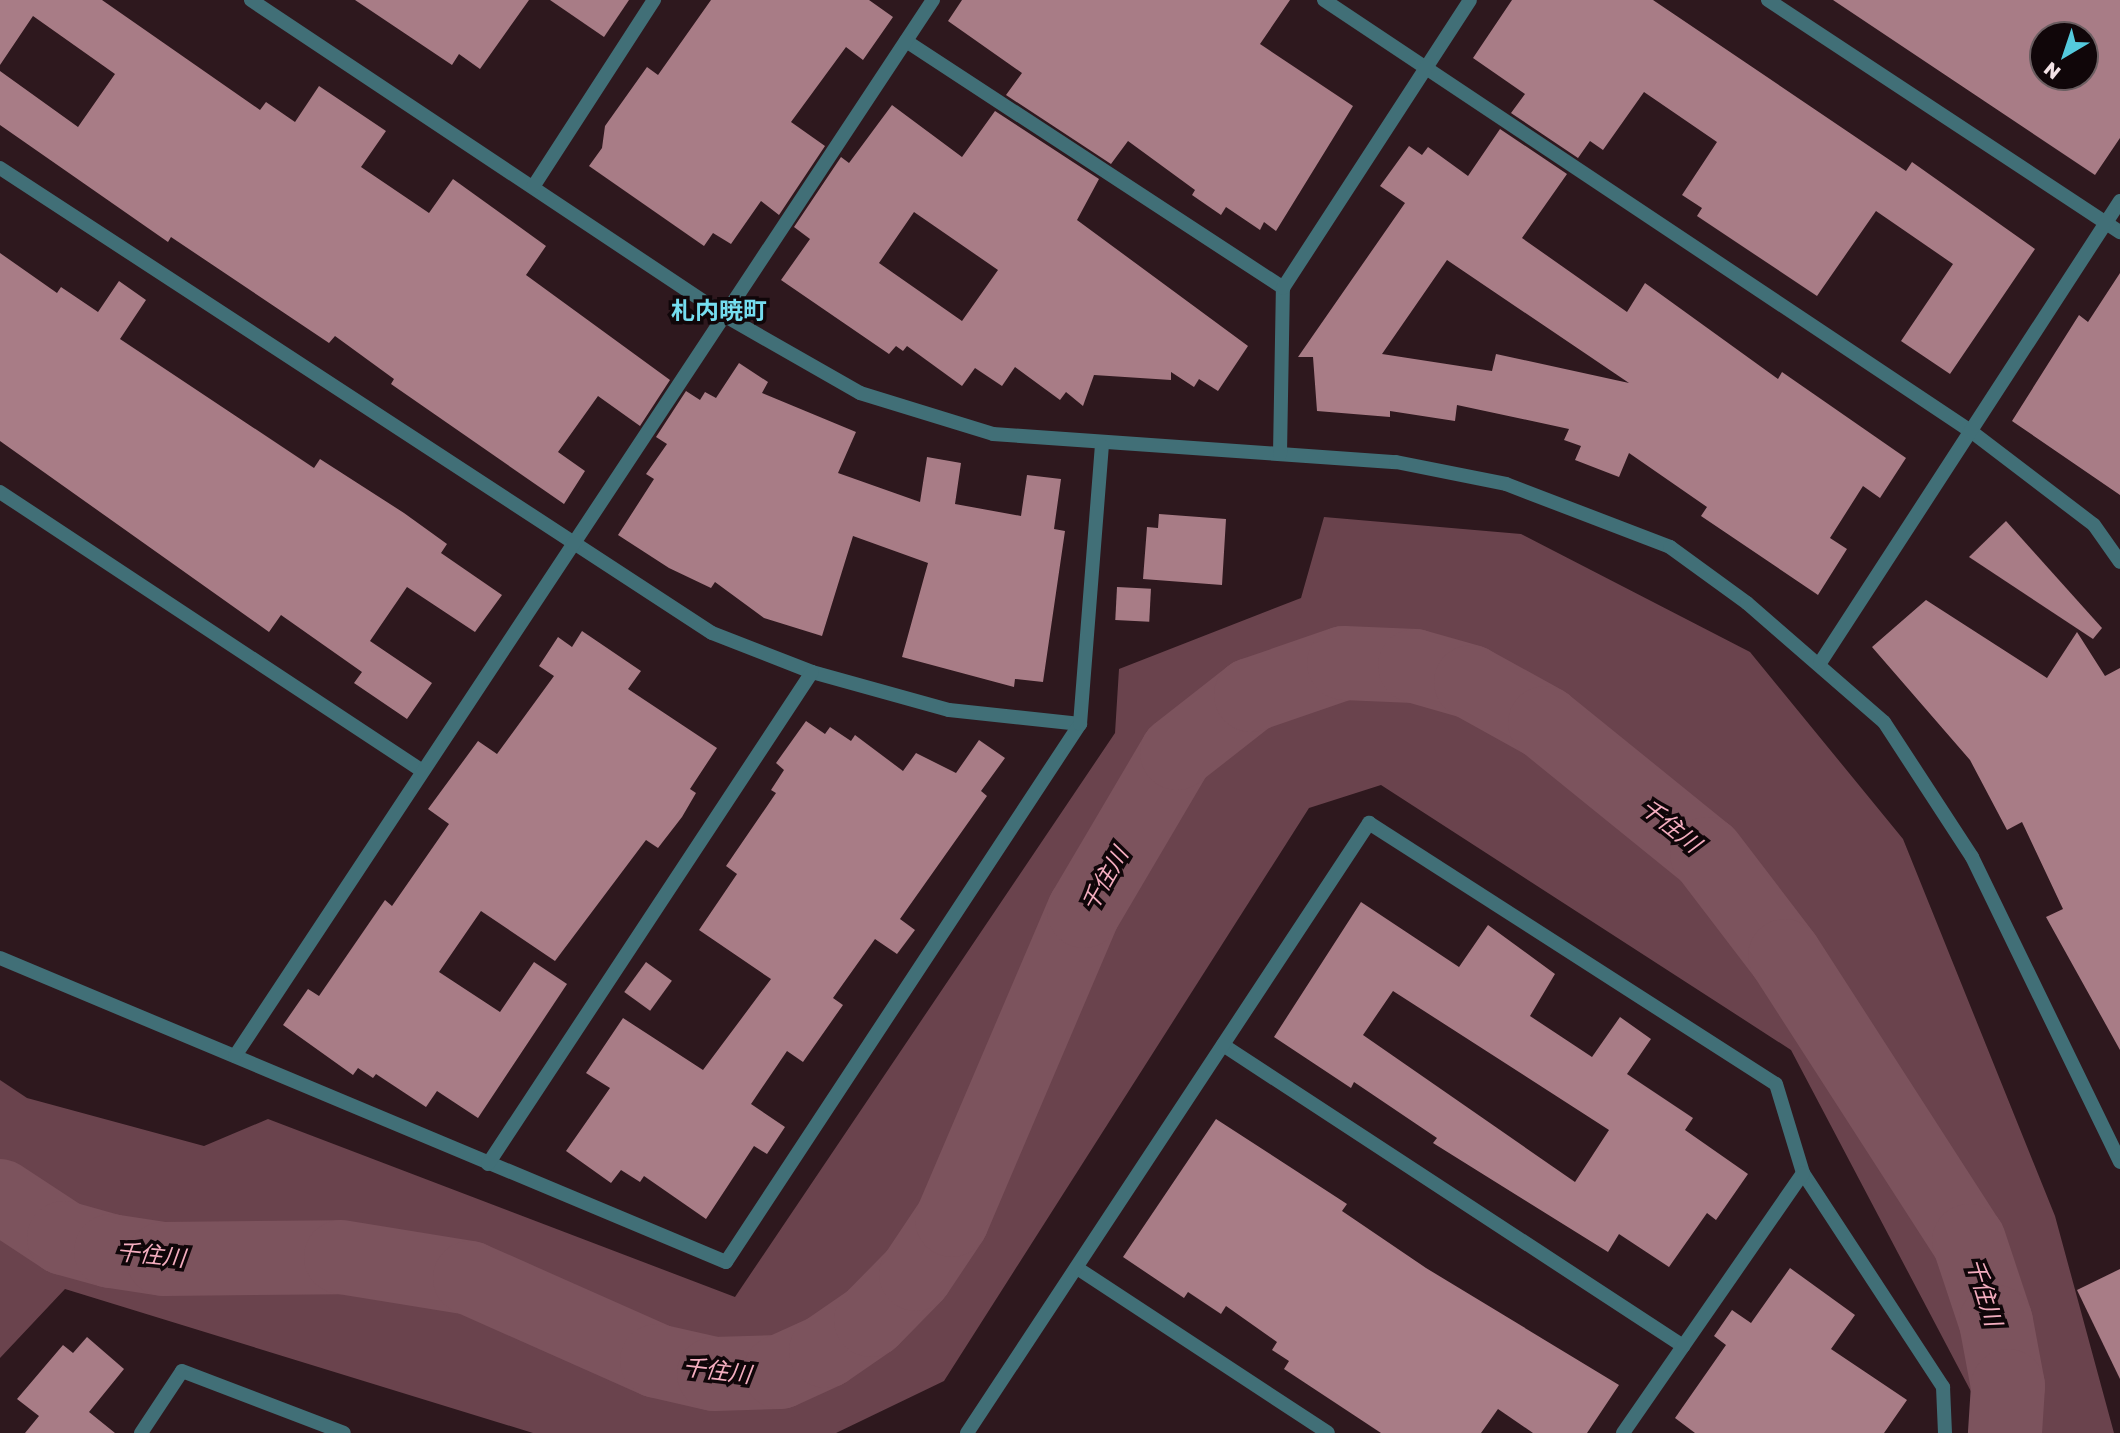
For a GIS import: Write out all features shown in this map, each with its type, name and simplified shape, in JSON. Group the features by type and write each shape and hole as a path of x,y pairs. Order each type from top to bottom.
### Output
{"street":[{"path":"251,0 727,317 860,393 917,414 993,434 1102,446 1396,462 1506,484 1594,512 1670,547 1820,663 1884,722 1972,858 2120,1162"},
{"path":"533,187 654,0"},
{"path":"235,1056 421,770 575,547 933,0"},
{"path":"1324,0 1972,432 2094,525 2120,562"},
{"path":"1280,454 1283,288 1470,0"},
{"path":"1768,0 2120,232"},
{"path":"906,41 1283,288"},
{"path":"0,168 575,547 712,633 812,673 949,710 1080,724"},
{"path":"1820,663 2120,201"},
{"path":"0,958 726,1262 1080,724 1102,446"},
{"path":"0,492 421,770"},
{"path":"488,1164 812,673"},
{"path":"967,1433 1369,822 1776,1084 1803,1173 1943,1387 1945,1433"},
{"path":"1223,1045 1683,1346"},
{"path":"1623,1433 1803,1173"},
{"path":"1077,1268 1328,1433"},
{"path":"141,1433 182,1371 344,1433"}],"shaded area":[{"path":"1324,517 1521,534 1750,652 1903,839 2055,1216 2114,1433 1972,1433 1976,1401 1791,1050 1381,785 1309,808 944,1381 836,1433 533,1433 65,1289 0,1358 0,1080 27,1098 204,1146 268,1119 735,1297 1115,733 1119,669 1301,598"}],"building":[{"path":"0,0 102,0 260,110 266,102 295,122 319,86 386,131 361,167 429,213 453,179 546,246 526,275 670,380 640,426 598,396 558,452 585,471 564,504 391,384 394,379 335,336 329,343 171,237 168,242 0,125 0,71 78,127 115,74 33,16 0,65"},
{"path":"355,0 529,0 480,69 459,54 452,65"},
{"path":"550,0 629,0 604,37"},
{"path":"711,0 869,0 893,17 863,60 846,47 791,122 825,146 779,215 761,201 731,244 713,233 704,246 589,166 602,148 605,126 647,67 658,75"},
{"path":"962,0 1290,0 1260,44 1353,106 1276,231 1264,222 1260,230 1226,207 1221,215 1192,195 1195,190 1128,141 1111,164 1006,95 1022,73 948,21"},
{"path":"1512,0 1653,0 1906,171 1912,162 2035,249 1950,374 1901,341 1953,264 1876,211 1817,296 1697,216 1702,208 1682,195 1717,142 1644,92 1603,150 1590,141 1578,158 1511,113 1525,94 1473,58"},
{"path":"1833,0 2120,0 2120,138 2095,175"},
{"path":"892,105 962,157 995,111 1099,179 1077,220 1248,346 1218,391 1199,379 1194,387 1171,372 1171,380 1094,375 1083,406 1066,392 1060,400 1015,367 1002,386 975,368 962,386 907,346 903,351 896,346 889,354 781,280 810,239 794,227 841,157 849,163","holes":["914,212 998,270 962,321 879,263"]},
{"path":"1500,129 1567,174 1522,238 1627,312 1645,283 1778,379 1782,372 1906,458 1880,498 1863,486 1830,538 1847,549 1818,595 1701,516 1707,507 1629,453 1619,477 1575,460 1581,446 1564,440 1569,429 1457,405 1455,421 1390,411 1390,417 1317,411 1313,357 1298,357 1405,203 1380,186 1409,146 1422,155 1428,147 1468,176","holes":["1447,260 1629,383 1496,354 1492,371 1382,354"]},
{"path":"0,253 57,293 61,287 98,312 119,281 146,300 120,339 314,468 320,459 404,513 447,544 441,553 502,595 475,632 407,587 370,641 432,683 407,719 354,683 362,672 281,615 269,632 0,441"},
{"path":"2120,273 2120,495 2012,421 2079,315 2088,322"},
{"path":"739,363 768,382 762,393 856,432 838,473 920,502 927,457 961,463 955,504 1021,516 1027,475 1061,479 1054,529 1065,531 1043,682 1015,679 1014,687 902,657 928,563 853,536 822,636 764,618 715,582 711,588 669,568 618,535 654,479 646,474 667,444 656,437 686,391 700,400 705,392 716,398"},
{"path":"1159,514 1226,519 1222,585 1143,579 1147,527 1158,528"},
{"path":"2006,521 2102,628 2093,639 1969,557"},
{"path":"1117,587 1151,589 1149,622 1115,620"},
{"path":"1926,600 2047,678 2077,632 2105,676 2120,668 2120,1050 2046,917 2063,909 2022,822 2007,830 1970,760 1872,647"},
{"path":"582,631 641,671 628,689 717,748 690,789 696,793 682,817 658,848 646,840 555,961 481,911 439,972 500,1012 534,962 567,984 478,1118 437,1091 426,1107 376,1074 373,1078 358,1068 353,1075 283,1025 308,989 319,996 385,900 392,906 449,824 428,809 478,741 497,754 554,676 539,666 558,637 572,647"},
{"path":"806,721 825,734 830,727 851,741 855,735 903,771 916,753 956,773 979,740 1005,758 981,791 987,796 900,919 915,930 897,954 875,939 833,998 843,1005 803,1062 787,1051 751,1104 785,1127 767,1154 754,1146 706,1219 644,1176 640,1182 621,1170 611,1183 566,1151 610,1088 586,1073 623,1018 703,1070 771,979 699,930 737,874 726,866 776,793 771,790 784,770 776,763"},
{"path":"1361,902 1459,967 1488,925 1555,974 1530,1016 1592,1057 1620,1017 1651,1039 1627,1074 1693,1118 1685,1130 1748,1174 1716,1220 1707,1213 1669,1267 1619,1234 1608,1252 1433,1143 1437,1138 1354,1082 1351,1088 1274,1037","holes":["1393,991 1609,1130 1575,1182 1363,1035"]},
{"path":"646,962 672,981 650,1011 624,992"},
{"path":"1216,1119 1347,1204 1342,1211 1426,1268 1619,1385 1587,1433 1533,1433 1498,1409 1481,1433 1381,1433 1284,1369 1289,1361 1272,1350 1277,1342 1226,1306 1221,1314 1188,1292 1184,1298 1123,1257"},
{"path":"1790,1268 1855,1315 1831,1349 1907,1400 1884,1433 1695,1433 1675,1418 1726,1345 1714,1336 1732,1310 1751,1323"},
{"path":"2120,1269 2120,1379 2077,1290"},
{"path":"87,1337 124,1369 89,1412 115,1433 25,1433 39,1416 17,1399 63,1345 73,1353"}],"waterway":[{"name":"千住川","path":"0,1196 64,1238 111,1251 163,1259 341,1257 470,1278 657,1361 714,1374 780,1372 826,1351 871,1320 916,1274 952,1220 1084,911 1177,753 1251,695 1344,663 1415,666 1471,682 1545,723 1707,854 1785,956 1969,1241 1996,1322 2008,1386 2005,1433"}],"district":[{"name":"札内暁町","path":"719,310"}]}
